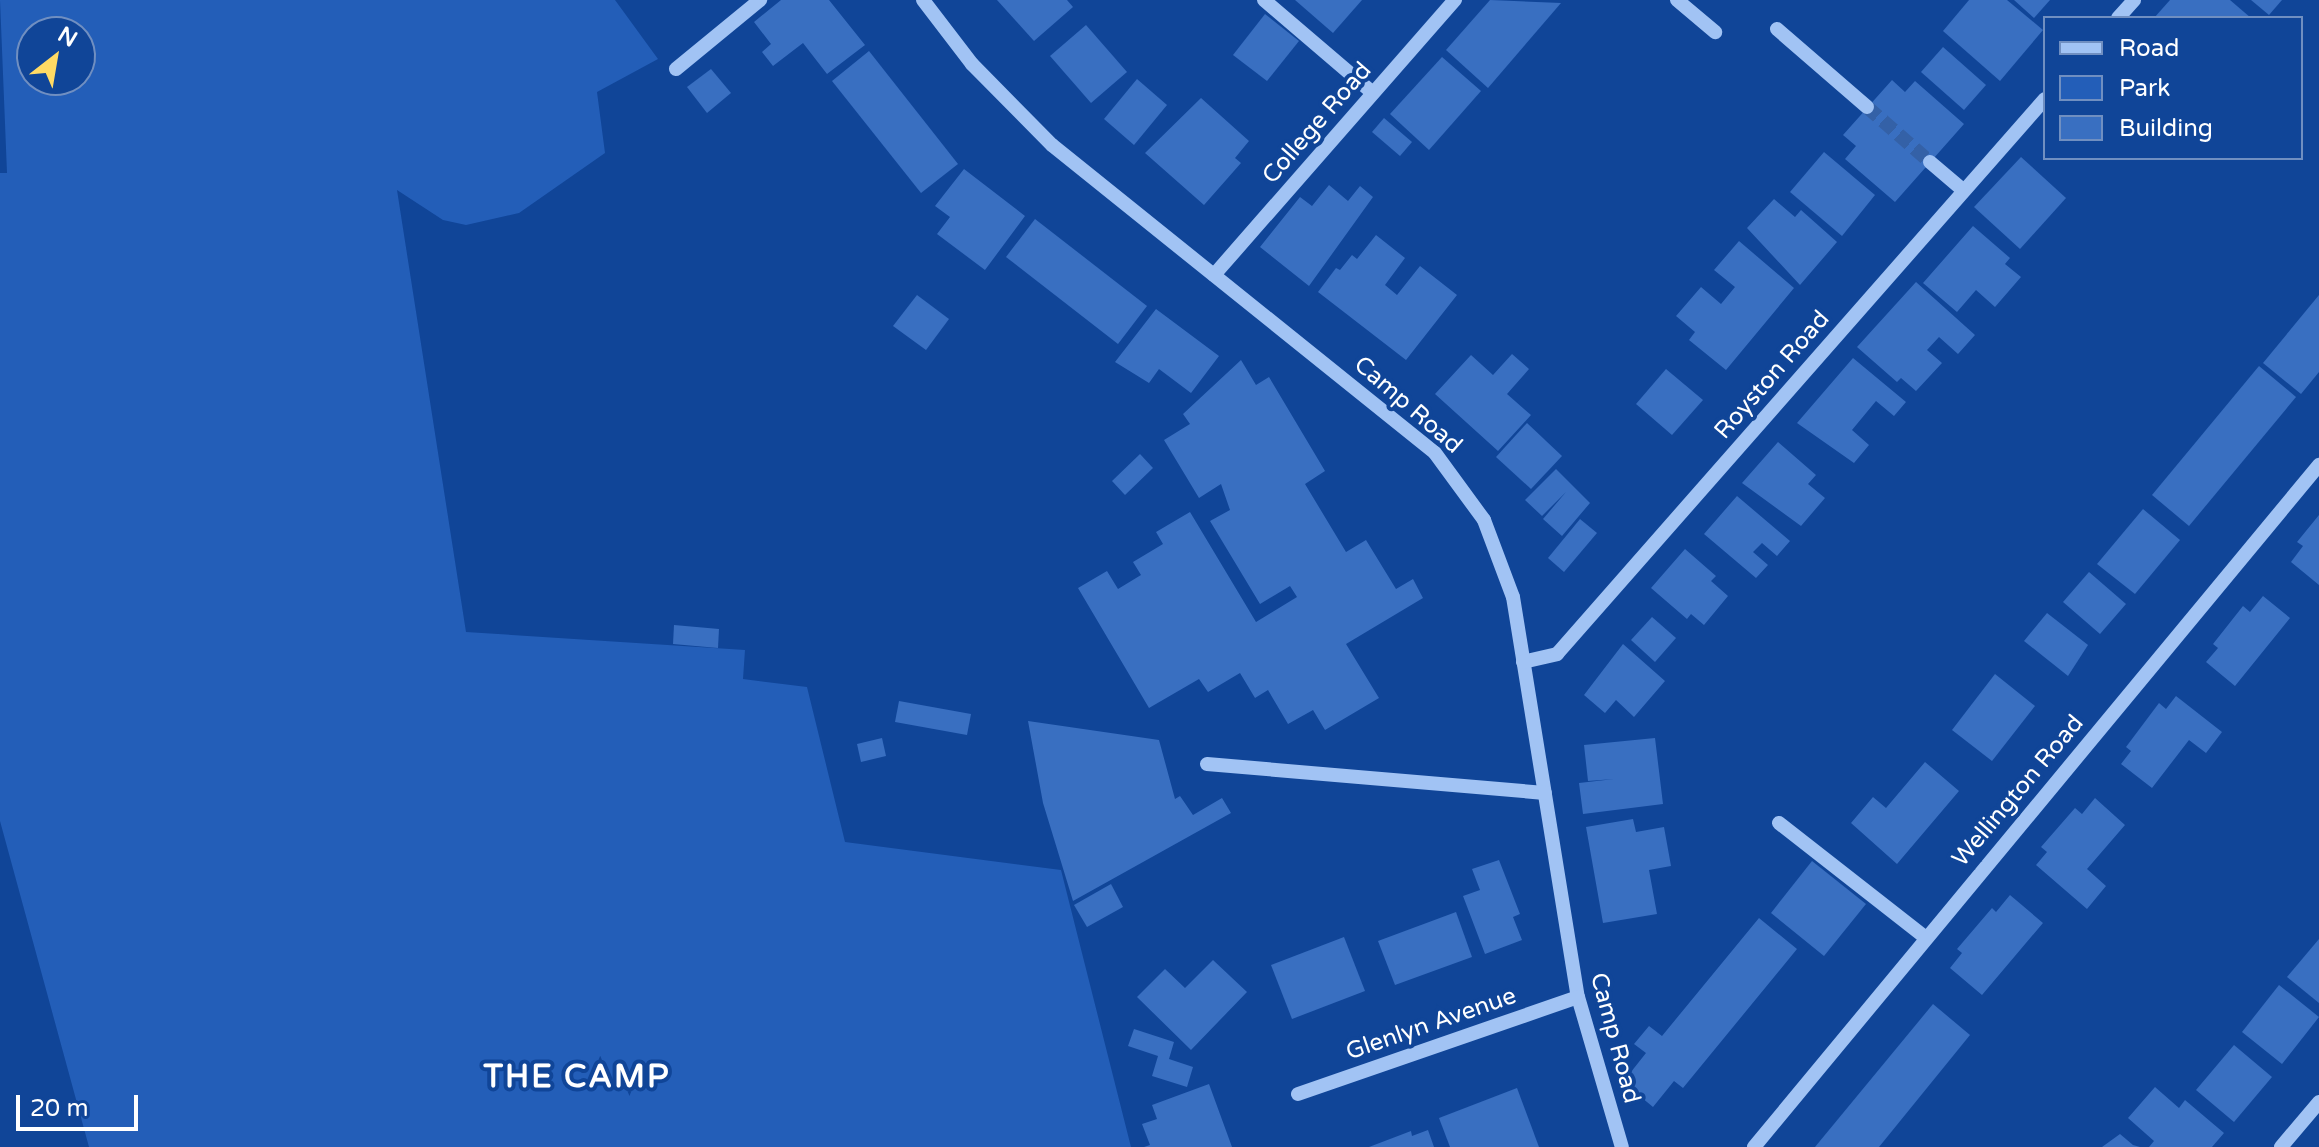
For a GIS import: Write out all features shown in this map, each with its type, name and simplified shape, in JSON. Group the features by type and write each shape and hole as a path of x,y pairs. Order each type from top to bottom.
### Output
{"street":[{"path":"676,69 760,0"},
{"name":"Camp Road","path":"923,0 972,64 1052,145 1409,430 1463,486 1502,559 1523,662 1578,997 1622,1147"},
{"path":"1264,0 1373,93"},
{"name":"College Road","path":"1214,275 1455,0"},
{"path":"1677,0 1715,32"},
{"path":"2120,16 2134,0"},
{"path":"1777,29 1867,107"},
{"name":"Royston Road","path":"1523,662 1557,654 2043,101"},
{"path":"1930,162 1963,190"},
{"name":"Wellington Road","path":"1754,1147 2319,465"},
{"path":"1207,764 1545,793"},
{"path":"1779,823 1925,937"},
{"name":"Glenlyn Avenue","path":"1298,1094 1578,997"},
{"path":"2281,1147 2319,1102"}],"green space":[{"path":"0,0 615,0 658,59 597,92 605,153 519,213 466,225 443,220 397,190 466,632 745,650 743,679 807,687 845,842 1061,870 1131,1147 89,1147 0,821 0,173 7,173"}],"building":[{"path":"781,0 829,0 865,45 827,74 803,43 773,66 762,52 771,44 754,22"},
{"path":"997,0 1067,0 1073,7 1034,41"},
{"path":"1295,0 1362,0 1333,33"},
{"path":"1490,0 1561,3 1488,88 1446,50"},
{"path":"1969,0 2007,0 2043,30 2000,81 1943,31"},
{"path":"2014,0 2050,0 2034,18"},
{"path":"2170,0 2230,0 2249,16 2156,16"},
{"path":"2251,0 2282,0 2269,15"},
{"path":"1265,14 1299,41 1267,81 1233,55"},
{"path":"1086,25 1127,72 1091,103 1050,56"},
{"path":"1943,47 1986,85 1964,110 1921,72"},
{"path":"869,51 958,164 921,193 832,81"},
{"path":"1442,57 1481,91 1429,150 1390,114"},
{"path":"711,69 731,93 707,113 687,87"},
{"path":"1137,79 1167,105 1134,145 1104,119"},
{"path":"1892,80 1905,92 1915,81 1964,124 1895,202 1845,159 1856,146 1843,135"},
{"path":"1201,98 1249,141 1235,158 1241,163 1204,205 1145,153"},
{"path":"1384,118 1412,142 1400,156 1372,132"},
{"path":"1824,152 1875,195 1842,236 1790,192"},
{"path":"2021,157 2066,198 2020,249 1974,207"},
{"path":"964,169 1025,216 985,270 937,234 950,217 935,206"},
{"path":"1329,185 1348,201 1360,186 1373,197 1309,286 1260,247 1300,197 1312,206"},
{"path":"1774,199 1795,217 1801,210 1837,242 1800,285 1747,228"},
{"path":"1035,219 1147,306 1118,344 1006,257"},
{"path":"1973,226 2010,258 2005,264 2021,277 1995,307 1976,290 1957,312 1923,283"},
{"path":"1376,235 1405,258 1385,285 1397,295 1420,266 1457,295 1406,360 1318,292 1336,268 1340,270 1352,255 1357,259"},
{"path":"1739,241 1794,288 1726,370 1689,340 1695,332 1676,316 1701,287 1721,304 1735,287 1714,270"},
{"path":"1916,282 1975,335 1958,354 1939,337 1927,350 1942,363 1916,391 1901,378 1897,382 1857,347"},
{"path":"917,295 949,319 926,350 893,326"},
{"path":"2319,295 2319,372 2301,394 2263,363"},
{"path":"1156,309 1219,356 1191,393 1159,369 1149,383 1115,362"},
{"path":"1512,354 1529,369 1507,394 1531,415 1498,451 1435,394 1471,355 1493,375"},
{"path":"1853,358 1906,402 1894,416 1876,401 1852,430 1869,445 1854,463 1797,423"},
{"path":"1241,360 1256,385 1269,377 1325,471 1305,484 1346,552 1366,540 1396,589 1413,579 1423,598 1346,644 1379,698 1325,730 1313,710 1288,724 1268,690 1255,698 1240,673 1208,692 1199,679 1149,708 1078,588 1107,571 1118,589 1141,575 1133,562 1163,544 1156,532 1190,512 1256,622 1297,597 1290,586 1260,604 1210,521 1230,510 1221,484 1199,498 1164,440 1190,424 1183,414"},
{"path":"2259,366 2296,397 2189,526 2152,495"},
{"path":"1666,369 1703,400 1672,435 1636,404"},
{"path":"1527,423 1562,456 1531,489 1496,457"},
{"path":"1778,442 1816,475 1808,484 1825,498 1801,526 1742,483"},
{"path":"1140,454 1153,468 1125,495 1112,481"},
{"path":"1556,469 1590,503 1562,536 1543,519 1566,492 1542,516 1525,500"},
{"path":"1737,496 1790,541 1777,556 1762,543 1753,552 1768,565 1756,578 1704,534"},
{"path":"2143,509 2180,540 2135,594 2097,564"},
{"path":"2319,515 2319,585 2291,562 2303,546 2297,542"},
{"path":"1580,519 1597,533 1564,572 1548,558"},
{"path":"1685,549 1716,576 1711,581 1728,596 1704,625 1691,614 1687,619 1651,588"},
{"path":"2089,572 2126,604 2100,634 2063,602"},
{"path":"2263,596 2290,618 2235,686 2206,662 2218,648 2213,644 2243,606 2250,612"},
{"path":"2047,613 2088,645 2068,676 2024,641"},
{"path":"1652,617 1676,638 1655,662 1631,640"},
{"path":"674,625 719,629 718,648 673,644"},
{"path":"1623,644 1665,681 1634,717 1616,700 1605,713 1584,695"},
{"path":"1995,674 2035,706 1992,761 1952,730"},
{"path":"2176,696 2222,732 2206,753 2189,740 2152,788 2121,764 2131,751 2126,747 2159,703 2166,709"},
{"path":"899,701 971,714 967,735 895,722"},
{"path":"1028,721 1159,740 1175,799 1180,796 1193,815 1222,798 1231,813 1073,901 1043,803"},
{"path":"882,738 886,756 861,762 857,744"},
{"path":"1655,738 1663,804 1583,814 1579,783 1614,779 1588,781 1584,745"},
{"path":"1925,762 1959,791 1897,864 1851,823 1873,797 1886,808"},
{"path":"2095,798 2125,825 2087,869 2106,886 2087,909 2036,865 2047,852 2041,847 2075,808 2082,814"},
{"path":"1633,819 1636,832 1664,827 1671,866 1649,870 1657,914 1603,923 1586,827"},
{"path":"1499,860 1520,914 1513,917 1522,940 1485,954 1463,896 1480,890 1472,869"},
{"path":"1812,861 1866,904 1824,956 1771,913"},
{"path":"1111,884 1123,907 1087,927 1074,905"},
{"path":"2010,895 2043,923 1982,995 1950,968 1962,953 1957,949 1992,908 1996,912"},
{"path":"1456,912 1472,957 1395,985 1378,941"},
{"path":"1759,918 1797,949 1683,1088 1674,1081 1653,1107 1623,1082 1646,1053 1634,1044 1649,1026 1662,1036"},
{"path":"1344,937 1365,991 1292,1019 1271,965"},
{"path":"2319,939 2319,1003 2287,977"},
{"path":"1213,960 1247,992 1191,1050 1137,997 1165,969 1185,988"},
{"path":"2279,985 2319,1017 2282,1064 2242,1032"},
{"path":"1933,1004 1970,1035 1879,1147 1815,1147"},
{"path":"1134,1029 1174,1042 1169,1059 1193,1067 1187,1087 1152,1076 1158,1056 1128,1046"},
{"path":"2234,1045 2272,1077 2234,1122 2196,1090"},
{"path":"1209,1084 1232,1147 1144,1147 1150,1145 1142,1124 1157,1119 1152,1105"},
{"path":"2155,1087 2179,1108 2185,1100 2224,1133 2212,1147 2149,1147 2154,1141 2128,1118"},
{"path":"1517,1088 1539,1147 1450,1147 1439,1118"},
{"path":"1428,1130 1434,1147 1369,1147 1411,1131 1412,1136"},
{"path":"2120,1134 2133,1145 2140,1147 2102,1147"}],"tunnel":[{"path":"1867,107 1930,162"}],"district":[{"name":"THE CAMP","path":"577,1077"}]}
